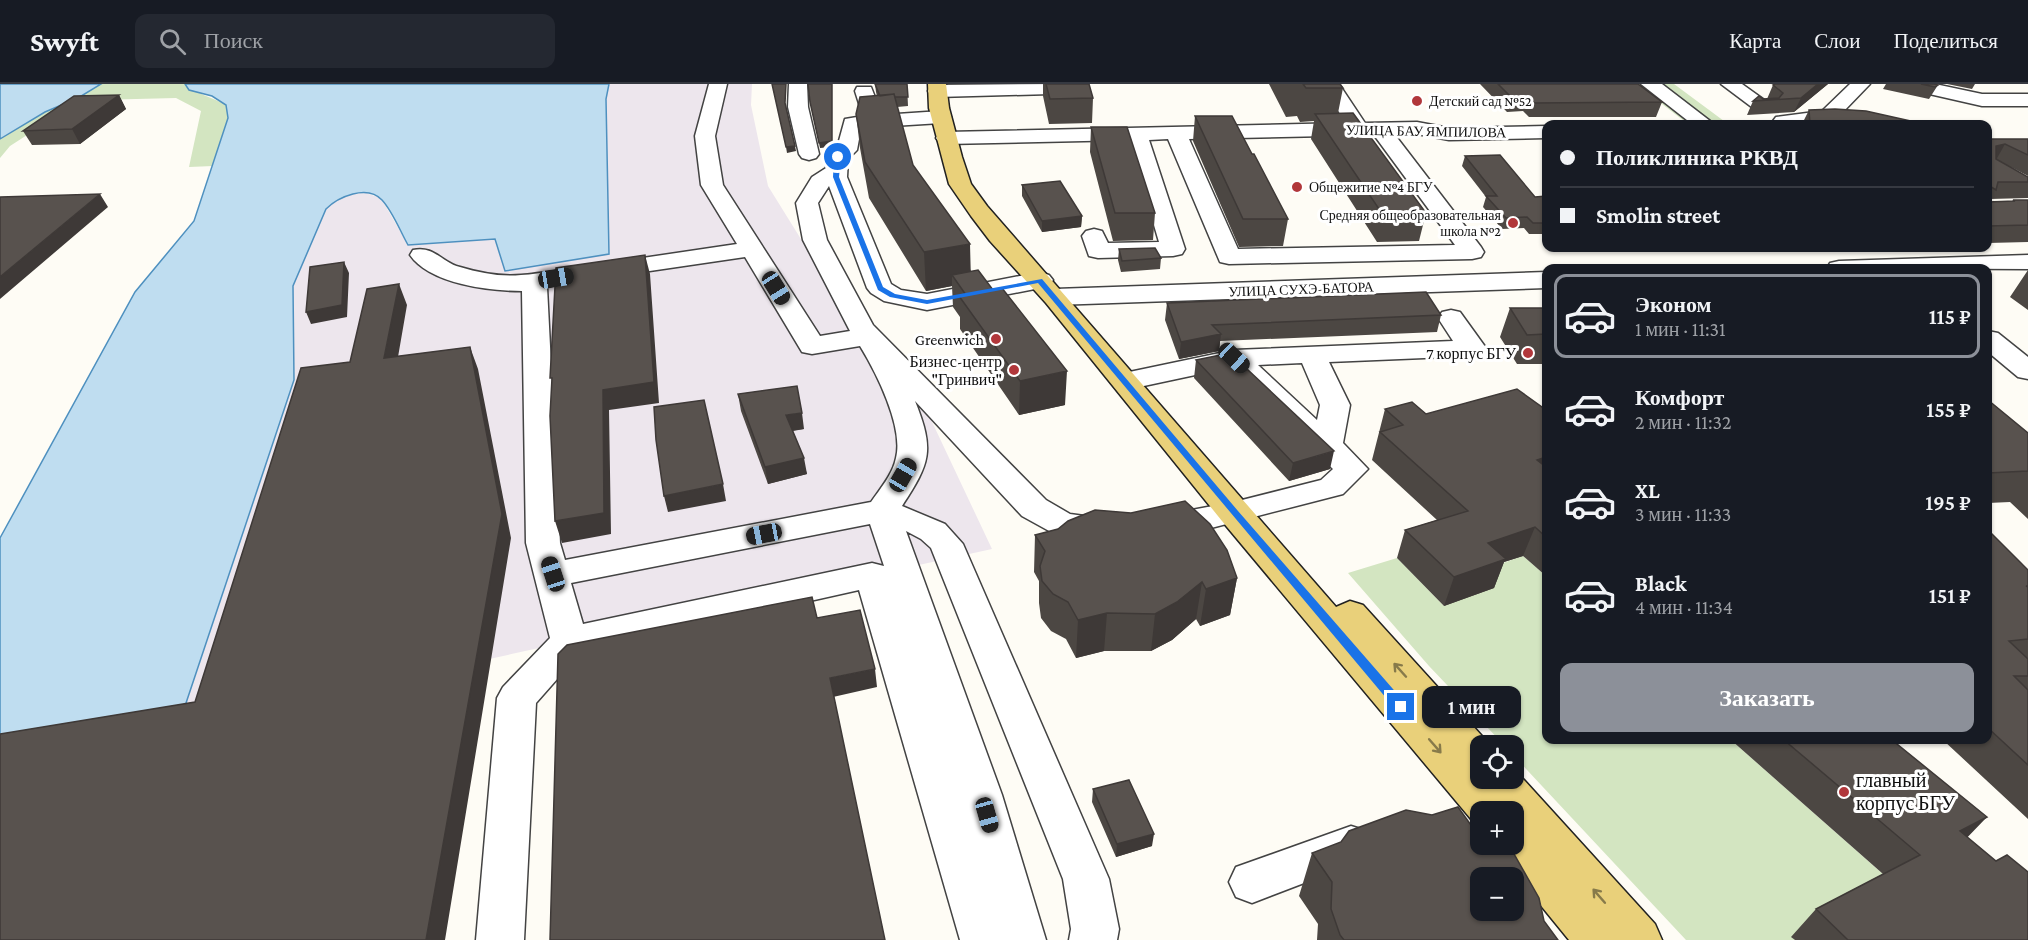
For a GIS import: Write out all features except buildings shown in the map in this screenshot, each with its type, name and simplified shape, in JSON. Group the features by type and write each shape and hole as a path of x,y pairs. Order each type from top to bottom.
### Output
{"main road":[{"path":"943,88 948,131 960,184 998,236 1055,292 1133,379 1245,510 1478,792 1638,940"},
{"path":"948,131 1005,225 1055,292"},
{"path":"1524,851 1598,940"}],"street":[{"path":"718,84 705,136 712,186 812,346 869,336"},
{"name":"УЛИЦА СУХЭ-БАТОРА","path":"798,84 798,107 823,163 836,177 880,288 893,296 927,302 1055,292 1542,280"},
{"path":"943,88 1051,88 1051,84"},
{"path":"1176,133 1229,257 1472,252 1330,84"},
{"path":"1650,84 1699,120"},
{"path":"1730,84 1764,107"},
{"path":"1828,116 1861,84"},
{"path":"1910,84 1982,100 2028,100"},
{"path":"864,91 875,122"},
{"path":"1792,120 1828,116 1846,120"},
{"name":"УЛИЦА БАУ ЯМПИЛОВА","path":"823,163 848,150 852,123 875,122 948,131 1137,134 1417,128 1449,134 1542,132"},
{"path":"1094,236 1098,251 1173,249 1137,134"},
{"path":"823,163 820,182 807,203 815,240 861,328 1035,508 1063,524 1119,530 1184,524 1332,487 1352,469 1234,358"},
{"path":"422,255 448,272 496,283 534,281 751,249"},
{"path":"1982,264 2028,262"},
{"path":"534,281 543,543 569,641"},
{"path":"1133,379 1234,358 1472,348 1451,318"},
{"path":"869,336 884,360 908,423 913,458 882,511 981,795 1022,940"},
{"path":"1992,342 2028,371"},
{"path":"1312,355 1335,405 1327,444"},
{"path":"553,574 882,511 928,527 946,544 1086,879 1095,929 1093,940"},
{"path":"500,940 517,698 569,641 872,575 984,940"},
{"path":"1252,882 1390,831"}],"shaded area":[{"path":"609,84 752,84 751,105 768,186 907,410 925,407 992,549 178,727 294,380 293,286 326,209 335,200 350,194 366,193 381,198 408,245 495,239 606,99"}],"green space":[{"path":"101,84 185,84 192,90 226,105 228,118 213,166 189,167 201,111 176,98 96,100 69,108 10,146 0,158 0,139 45,112 78,98"},
{"path":"1636,84 1674,84 1723,120 1683,120"},
{"path":"1523,556 1542,573 1542,744 1736,744 1918,905 1792,937 1795,940 1686,940 1524,767 1524,735 1495,735 1429,666 1348,573 1397,558 1444,606 1477,572"}],"water":[{"path":"0,84 101,84 78,98 45,112 0,139"},
{"path":"185,84 609,84 606,99 609,254 505,271 495,239 408,245 390,210 376,195 353,194 338,200 326,209 293,286 294,380 178,727 0,755 0,538 135,292 194,221 228,118 226,105 212,96 189,90"}],"place":[{"name":"Детский сад №52","path":"1417,101"},
{"name":"Общежитие №4 БГУ","path":"1297,187"},
{"name":"Средняя общеобразовательная школа №2","path":"1513,223"},
{"name":"Greenwich","path":"996,339"},
{"name":"7 корпус БГУ","path":"1528,353"},
{"name":"Бизнес-центр \"Гринвич\"","path":"1014,370"},
{"name":"главный корпус БГУ","path":"1844,792"}],"route":[{"path":"838,157 836,177 880,288 893,296 927,302 1040,280 1234,513 1401,707"}]}
